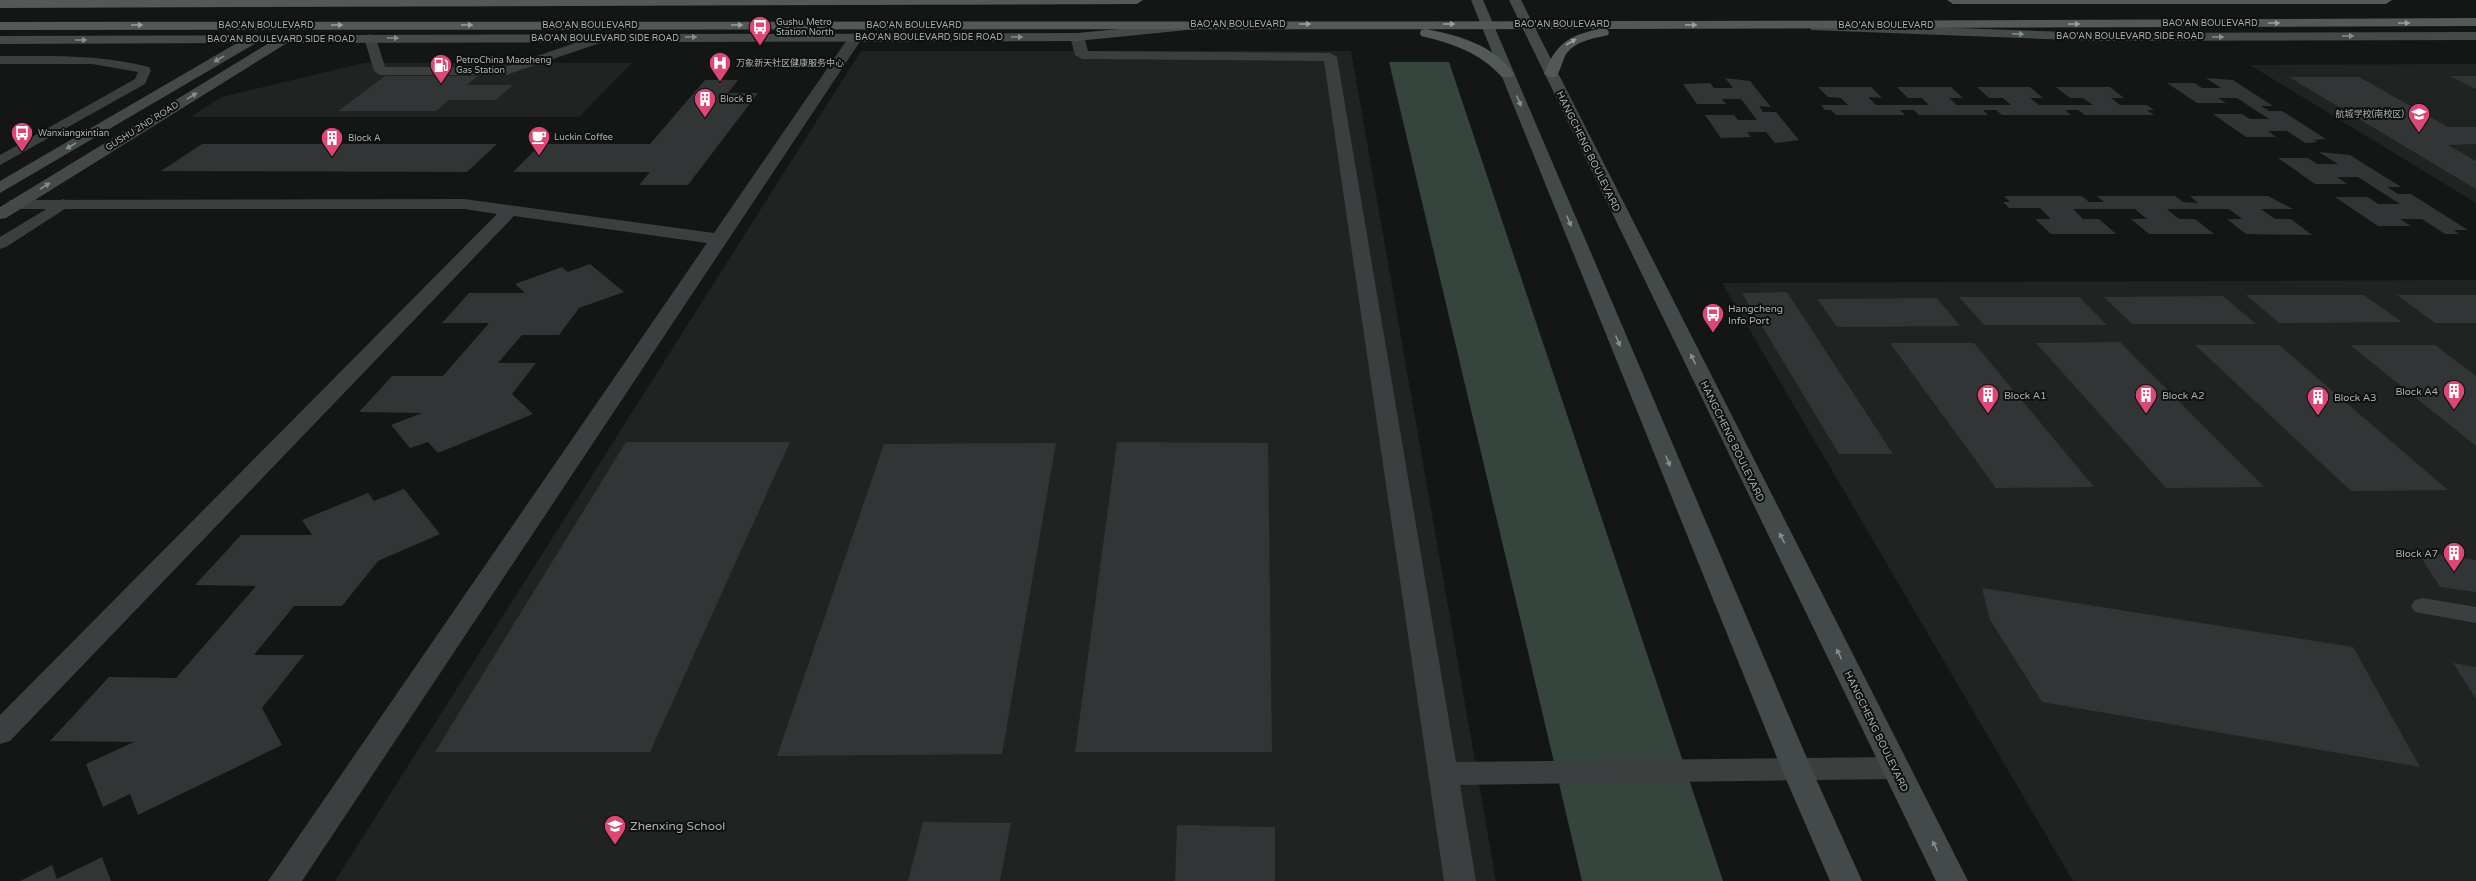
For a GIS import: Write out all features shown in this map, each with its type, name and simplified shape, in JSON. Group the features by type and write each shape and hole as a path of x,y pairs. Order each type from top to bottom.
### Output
{"main road":[{"path":"0,4 1137,0"},
{"path":"1477,0 1797,770 1846,881"},
{"name":"HANGCHENG BOULEVARD","path":"1515,0 1952,881"},
{"path":"1953,0 2386,0"},
{"name":"BAO'AN BOULEVARD","path":"0,26 1527,24 1783,26 2476,22"},
{"path":"1339,24 1414,31 1455,40 1483,51 1494,59 1508,74"},
{"name":"BAO'AN BOULEVARD SIDE ROAD","path":"0,40 1077,37 1210,25"},
{"path":"1551,74 1561,49 1577,39 1633,27 1670,25"},
{"name":"BAO'AN BOULEVARD SIDE ROAD","path":"1783,26 2090,36 2476,36"},
{"path":"0,34 56,40"},
{"name":"GUSHU 2ND ROAD","path":"0,188 253,39"},
{"name":"GUSHU 2ND ROAD","path":"0,214 285,39"}],"street":[{"path":"284,881 856,37"},
{"path":"1077,37 1082,55 1330,58 1454,774 1460,881"},
{"path":"16,204 464,204 719,239"},
{"path":"0,733 510,210"},
{"path":"1454,774 1896,768"}],"lane":[{"path":"370,38 380,71 506,71 602,38"},
{"path":"0,60 83,60 125,63 145,70 140,81 0,162"},
{"path":"0,244 63,204"},
{"path":"2423,606 2476,615"}],"shaded area":[{"path":"861,51 1351,51 1496,881 335,881"},
{"path":"1389,62 1449,62 1723,881 1582,881"},
{"name":"PetroChina Maosheng Gas Station","path":"364,63 632,63 579,117 191,117 221,97"},
{"name":"航城学校(南校区)","path":"2476,64 2476,203 2250,65"},
{"path":"2476,280 2476,881 2073,881 1722,283"}],"building":[{"path":"385,76 478,76 467,85 513,85 496,100 449,100 436,111 338,111"},
{"path":"2450,76 2476,76 2476,89"},
{"path":"2289,77 2359,77 2448,127 2476,127 2476,144 2448,145 2476,161 2476,189"},
{"path":"1725,78 1750,81 1771,107 1759,106 1763,112 1776,112 1799,140 1775,143 1766,132 1747,132 1751,137 1721,138 1705,115 1734,115 1738,120 1757,120 1741,99 1722,99 1726,104 1697,104 1683,84 1710,83 1714,88 1733,88"},
{"path":"2206,78 2233,80 2273,106 2261,106 2269,111 2282,111 2326,139 2313,140 2318,142 2305,143 2287,131 2268,131 2276,137 2246,137 2213,114 2242,114 2250,119 2269,119 2237,98 2218,98 2226,103 2197,103 2167,83 2195,83 2202,88 2221,88"},
{"name":"Block B","path":"705,80 738,80 728,93 758,93 688,185 639,185 650,172 513,172 541,144 650,144"},
{"path":"1818,87 1871,87 1882,98 1868,97 1876,105 1929,105 1922,98 1908,98 1897,87 1951,87 1963,98 1949,98 1957,105 2011,105 2003,98 1989,98 1977,87 2030,87 2043,98 2030,98 2039,105 2093,105 2083,98 2070,98 2056,87 2110,87 2124,98 2111,98 2120,105 2147,105 2154,110 2147,110 2154,115 2085,115 2078,110 2065,110 2071,115 2002,115 1996,110 1983,110 1988,115 1919,115 1914,110 1900,110 1905,115 1836,115 1831,110 1825,110 1821,105 1848,105 1841,98 1828,97"},
{"name":"Block A","path":"202,144 497,144 467,172 161,171"},
{"path":"2319,152 2350,155 2401,187 2387,187 2398,194 2411,194 2468,230 2454,230 2459,234 2445,234 2422,219 2400,219 2411,226 2378,226 2335,197 2368,197 2378,204 2400,204 2358,177 2337,177 2347,184 2315,184 2278,158 2308,158 2317,164 2338,164"},
{"path":"2004,196 2082,196 2089,202 2104,202 2097,196 2175,196 2183,202 2198,203 2190,196 2268,196 2293,209 2261,209 2275,219 2291,219 2312,235 2246,234 2227,219 2242,219 2229,209 2167,209 2179,219 2195,219 2214,234 2149,234 2131,219 2147,219 2135,209 2073,209 2083,219 2099,219 2116,234 2051,234 2035,219 2051,219 2040,208 2009,208 2003,202 2010,202"},
{"path":"590,264 624,292 579,308 559,335 522,335 498,363 536,363 512,394 533,414 438,453 428,442 410,448 391,425 422,413 359,412 392,376 443,376 489,323 442,323 469,293 525,293 515,284 562,267 568,272"},
{"path":"1787,292 1893,454 1839,454 1742,293"},
{"path":"2246,295 2364,295 2402,322 2279,323"},
{"path":"2397,295 2476,295 2476,323 2435,323"},
{"path":"2223,296 2256,324 2132,324 2104,297"},
{"path":"1959,297 2079,297 2107,325 1984,325"},
{"path":"1937,298 1960,326 1837,327 1817,299"},
{"name":"Block A2","path":"2120,342 2264,487 2166,488 2036,343"},
{"name":"Block A1","path":"1890,343 1974,343 2094,487 1996,488"},
{"name":"Block A3","path":"2195,345 2279,345 2448,490 2351,491"},
{"name":"Block A4","path":"2350,345 2435,345 2476,376 2476,446"},
{"path":"626,442 790,442 650,752 435,752"},
{"path":"1117,442 1268,443 1272,752 1075,752"},
{"path":"1056,443 1002,754 777,756 884,444"},
{"path":"404,489 440,534 378,561 342,606 294,606 254,655 304,655 262,708 282,745 138,815 130,794 103,807 86,764 134,742 50,741 109,677 176,678 256,586 195,585 241,535 312,535 302,520 368,493 374,501"},
{"name":"Block A7","path":"2417,551 2476,560 2476,592 2440,587"},
{"path":"1982,588 2353,647 2420,767 2042,702 1990,620"},
{"path":"2453,663 2476,667 2476,699"},
{"path":"923,822 1011,823 1000,881 908,881"},
{"path":"1177,825 1275,827 1275,881 1175,881"},
{"path":"102,857 111,881 20,881 52,865 57,879"}],"place":[{"name":"Gushu Metro Station North","path":"760,46"},
{"name":"万象新天社区健康服务中心","path":"720,82"},
{"name":"PetroChina Maosheng Gas Station","path":"441,84"},
{"name":"Block B","path":"705,118"},
{"name":"航城学校(南校区)","path":"2419,134"},
{"name":"Wanxiangxintian","path":"22,152"},
{"name":"Luckin Coffee","path":"539,156"},
{"name":"Block A","path":"332,158"},
{"name":"Hangcheng Info Port","path":"1713,334"},
{"name":"Block A4","path":"2454,410"},
{"name":"Block A1","path":"1988,414"},
{"name":"Block A2","path":"2146,414"},
{"name":"Block A3","path":"2318,416"},
{"name":"Block A7","path":"2454,572"},
{"name":"Zhenxing School","path":"615,846"}]}
